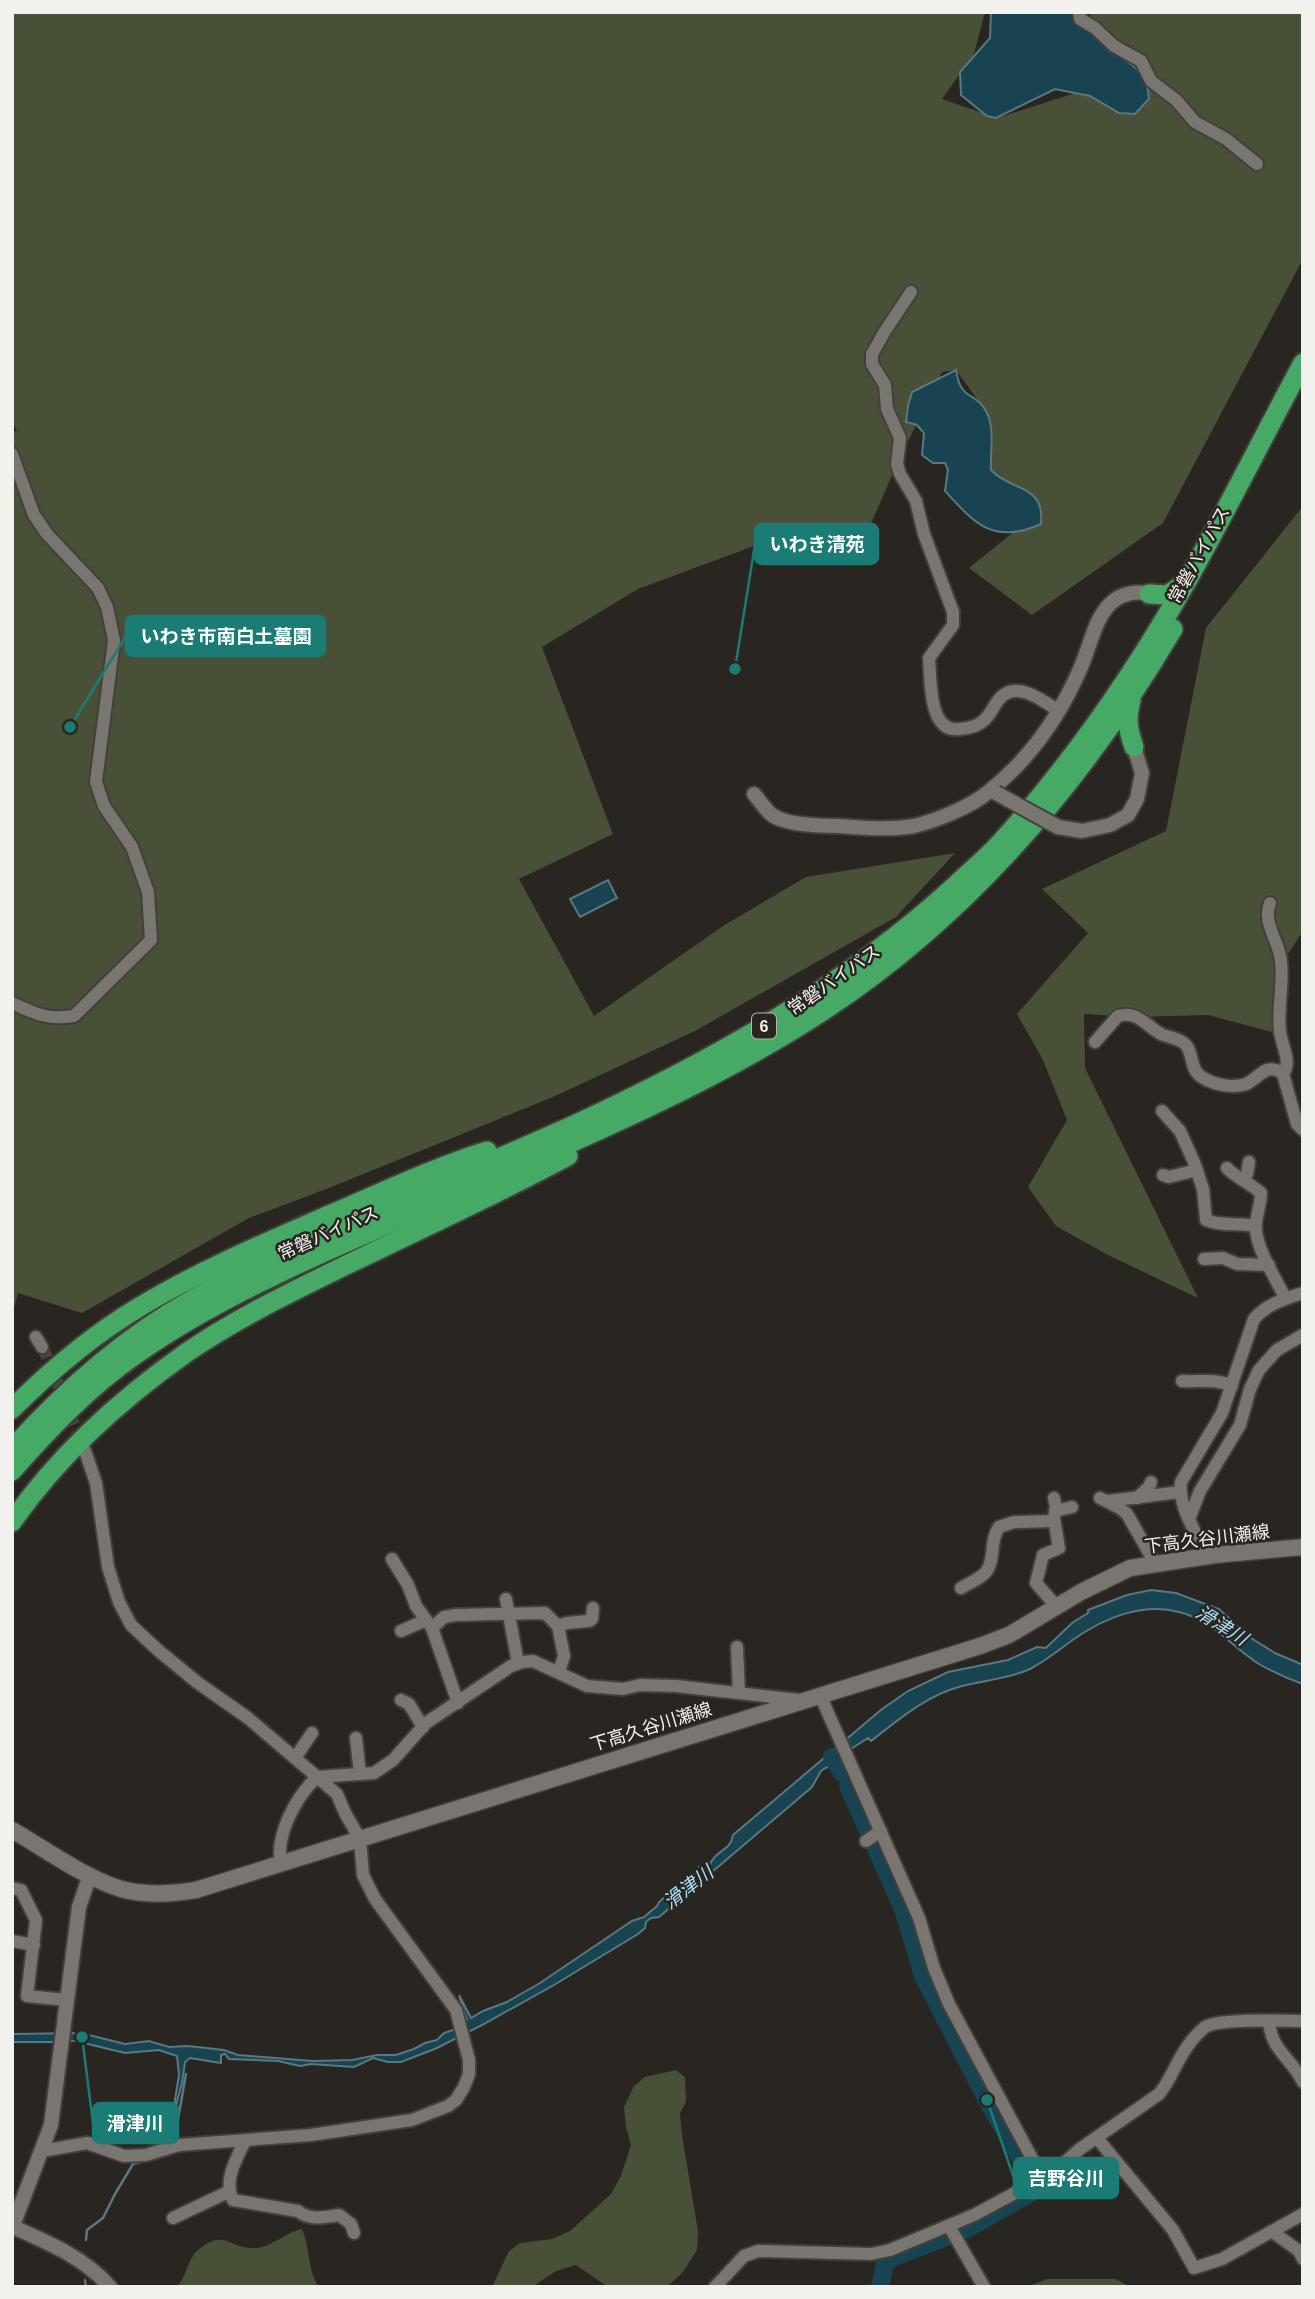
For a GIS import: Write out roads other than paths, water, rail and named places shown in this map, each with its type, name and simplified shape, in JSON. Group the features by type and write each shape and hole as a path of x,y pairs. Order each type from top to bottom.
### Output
{"highway":[{"name":"常磐バイパス","path":"12,1449 78,1381 189,1300 253,1267 634,1096 781,1017 844,976 923,915 999,845 1087,736 1187,581 1303,363"},
{"name":"常磐バイパス","path":"12,1471 33,1447 100,1383 133,1357 213,1307 260,1282 669,1097 788,1033 854,989 908,947 1003,859 1100,743 1132,696 1196,590 1303,389"},
{"path":"1149,594 1174,592 1187,581"},
{"path":"1149,594 1157,602 1156,631"},
{"path":"1132,696 1127,727 1134,747"},
{"path":"1100,743 1113,739 1134,747"},
{"path":"12,1522 61,1463 98,1425 195,1347 276,1300 522,1181 614,1131 669,1097"},
{"path":"12,1409 66,1359 102,1332 140,1307 216,1265 460,1160 574,1125"}],"main road":[{"name":"下高久谷川瀬線","path":"12,1830 90,1875 122,1889 150,1894 174,1894 218,1885 980,1646 1009,1634 1130,1568 1208,1556 1303,1547"}],"street":[{"path":"1079,12 1080,19 1095,28 1114,46 1141,61 1152,81 1176,100 1195,122 1226,139 1257,164"},
{"path":"911,292 872,354 873,364 885,385 887,409 900,438 897,464 900,474 916,501 924,534 953,612 953,625 929,658 935,714 942,725 953,730 975,727 987,717 996,702 1009,692 1022,692 1059,711"},
{"path":"12,454 34,515 47,534 98,588 107,607 114,640 96,782 104,806 132,847 148,891 151,940 74,1016 42,1017 12,1003"},
{"path":"754,794 769,813 776,817 810,825 871,828 914,825 957,810 991,794 1050,726 1074,683 1104,612 1111,603 1123,595 1139,591 1149,594"},
{"path":"991,794 1058,827 1082,831 1110,825 1128,815 1137,799 1142,773 1134,747"},
{"path":"1270,902 1267,909 1269,930 1282,963 1279,1023 1287,1062 1283,1074"},
{"path":"1095,1042 1118,1016 1130,1015 1162,1034 1182,1041 1189,1048 1195,1070 1210,1080 1241,1085 1271,1068 1283,1074 1297,1124 1303,1130"},
{"path":"1162,1111 1180,1131 1197,1170 1203,1189 1206,1220 1210,1223 1255,1226"},
{"path":"1243,1180 1249,1162"},
{"path":"1227,1168 1261,1193 1255,1226 1259,1243 1285,1298"},
{"path":"1163,1175 1169,1177 1197,1170"},
{"path":"1228,1245 1228,1259"},
{"path":"1204,1259 1228,1259 1237,1265 1269,1265"},
{"path":"1208,1556 1189,1519 1180,1492 1184,1476 1222,1413 1254,1319 1263,1309 1303,1293"},
{"path":"1189,1519 1200,1491 1241,1425 1250,1389 1259,1370 1277,1350 1303,1335"},
{"path":"1182,1381 1221,1381 1232,1386"},
{"path":"42,2151 87,2143 113,2153 146,2155 179,2146 359,2129 420,2118 456,2100 469,2074 469,2060 457,2013 375,1899 363,1875 360,1839 337,1794 248,1718 179,1667 131,1625 108,1567 96,1483 85,1451"},
{"path":"1137,1498 1152,1482"},
{"path":"1155,1563 1126,1514 1104,1499 1180,1492"},
{"path":"961,1588 988,1569 993,1539 999,1527 1072,1507"},
{"path":"1054,1510 1059,1548 1043,1555 1035,1583 1057,1607"},
{"path":"392,1559 429,1624 458,1703"},
{"path":"507,1606 518,1663"},
{"path":"401,1632 444,1617 507,1606 544,1607 558,1626 564,1656 559,1672"},
{"path":"558,1626 589,1621 592,1619 593,1608"},
{"path":"737,1647 739,1693"},
{"path":"281,1864 279,1853 288,1822 303,1791 317,1777 374,1773 393,1760 423,1727 518,1663 533,1661 587,1686 623,1689 640,1685 676,1686 804,1701"},
{"path":"820,1695 852,1769 873,1837 919,1918 934,1968 949,2004 1037,2180"},
{"path":"401,1700 410,1704 423,1727"},
{"path":"295,1758 312,1733"},
{"path":"356,1738 360,1774"},
{"path":"90,1875 79,1908 51,2124 42,2151 16,2203 13,2228 39,2238 87,2266 110,2287"},
{"path":"12,1888 21,1890 36,1920 27,1996"},
{"path":"12,1941 34,1945"},
{"path":"12,1993 67,2000"},
{"path":"1269,2021 1271,2038 1303,2082"},
{"path":"715,2287 744,2256 758,2251 880,2253 952,2231 1054,2172 1080,2149 1159,2094 1168,2083 1171,2072 1187,2046 1206,2026 1234,2022 1303,2021"},
{"path":"1097,2138 1173,2230 1194,2268 1222,2259 1303,2214"},
{"path":"245,2141 234,2163 228,2192 233,2200 298,2211 312,2218 339,2215 351,2224 354,2233"},
{"path":"173,2218 228,2192"},
{"path":"952,2231 984,2287"},
{"path":"1273,2232 1299,2251 1303,2259"}],"water":[{"path":"991,12 1073,12 1105,45 1140,72 1149,99 1135,114 1119,113 1090,96 1055,89 996,118 987,116 961,95 960,72 990,38"},
{"path":"956,370 961,387 983,406 987,413 992,434 991,470 1038,501 1041,524 1011,532 998,532 987,528 966,513 945,491 948,470 945,463 933,463 922,455 924,433 917,425 906,422 912,392"},
{"path":"608,880 617,898 580,917 570,899"},
{"path":"1151,1590 1176,1593 1219,1609 1251,1638 1275,1653 1303,1665 1303,1684 1259,1664 1211,1627 1191,1616 1165,1609 1152,1609 1111,1619 1086,1631 1030,1669 949,1690 914,1709 871,1741 868,1738 851,1749 840,1766 827,1767 821,1771 812,1787 659,1917 646,1922 645,1928 638,1934 482,2025 437,2048 401,2062 373,2058 354,2067 311,2064 300,2066 278,2061 229,2059 225,2054 221,2055 221,2063 190,2058 185,2062 171,2124 179,2075 177,2056 159,2050 125,2053 82,2040 12,2042 12,2034 81,2033 125,2044 149,2041 169,2047 188,2046 224,2050 238,2055 312,2061 396,2055 437,2040 467,2020 459,1995 471,2018 540,1983 632,1921 644,1917 689,1875 702,1872 699,1867 707,1868 728,1846 733,1835 882,1709 908,1691 948,1672 1008,1660 1037,1647 1046,1648 1072,1623 1088,1613 1088,1610 1127,1595"}],"waterway":[{"path":"832,1757 842,1773"},
{"path":"848,1786 903,1909 923,1976 987,2100 1038,2189 967,2229 889,2259 885,2264 880,2287"},
{"path":"175,2136 186,2074"},
{"path":"86,2240 87,2230 103,2218 133,2164 167,2155"},
{"path":"85,2280 86,2287"}],"tunnel":[{"path":"42,1347 82,1444"}],"place":[{"name":"いわき清苑","path":"735,669"},
{"name":"いわき市南白土墓園","path":"70,727"},
{"name":"滑津川","path":"82,2037"},
{"name":"吉野谷川","path":"987,2100"}]}
